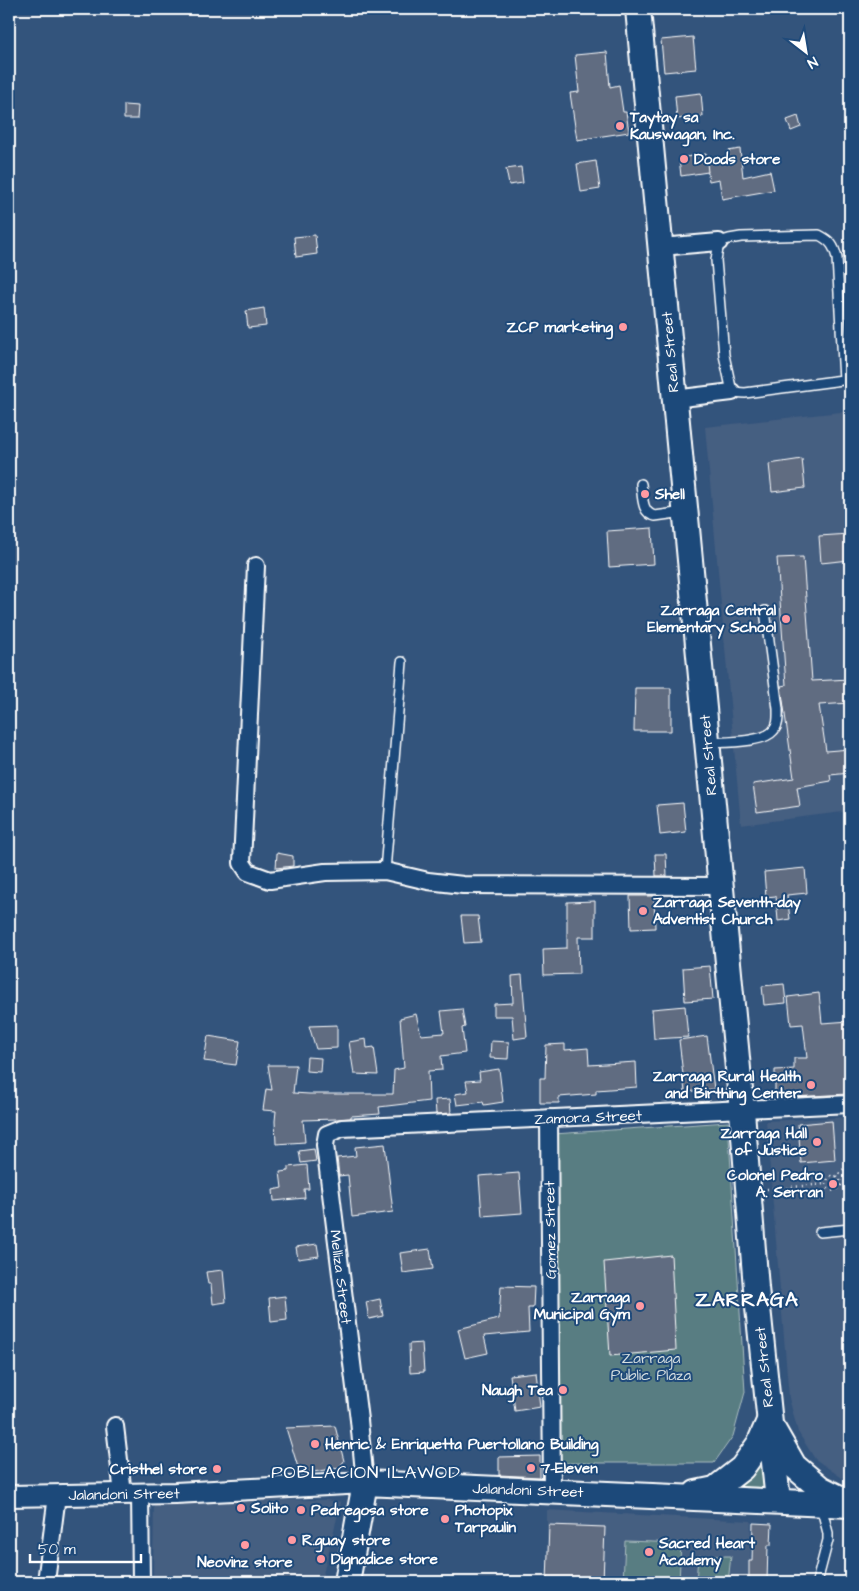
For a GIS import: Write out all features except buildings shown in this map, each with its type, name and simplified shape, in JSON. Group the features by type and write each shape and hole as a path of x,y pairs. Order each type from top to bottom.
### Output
{"main road":[{"name":"Real Street","path":"638,9 778,1501"},
{"path":"682,1497 715,1489 742,1468 759,1444 770,1421"},
{"path":"770,1421 794,1466 820,1488 850,1504"},
{"name":"Jalandoni Street","path":"365,1484 850,1504"},
{"path":"347,1582 365,1484"}],"street":[{"path":"661,248 719,242"},
{"path":"674,400 732,392"},
{"path":"256,566 242,863 248,872 270,880 325,872 385,871 428,881 463,884 720,886"},
{"name":"Zamora Street","path":"327,1134 342,1128 742,1111 850,1104"},
{"name":"Gomez Street","path":"548,1118 552,1491"},
{"name":"Melliza Street","path":"327,1134 325,1145 359,1420 365,1484"},
{"path":"116,1426 132,1494 141,1582"},
{"name":"Jalandoni Street","path":"9,1496 132,1494 365,1484"},
{"path":"46,1582 57,1495"}],"lane":[{"path":"820,236 829,240 835,248 837,258 847,379 732,392 724,355 716,260 719,242 741,237 820,236"},
{"path":"641,484 645,510 650,515 685,512"},
{"path":"707,743 759,739 773,732 778,723 778,709 765,612"},
{"path":"385,871 402,662"},
{"path":"820,1232 850,1229"},
{"path":"817,1582 828,1540 820,1503"}],"path":[{"path":"826,1184 830,1177 837,1176 850,1162"},
{"path":"826,1184 831,1191 838,1189 841,1183 837,1176"},
{"path":"749,1191 826,1184"}],"shaded area":[{"name":"Zarraga Central Elementary School","path":"850,411 850,811 741,825 705,427"},
{"path":"850,1117 850,1480 845,1480 815,1459 798,1432 789,1398 766,1121"},
{"path":"154,1500 326,1500 341,1502 321,1582 153,1582"},
{"name":"Sacred Heart Academy","path":"547,1510 751,1521 750,1582 547,1582"}],"green space":[{"name":"Zarraga Public Plaza","path":"728,1122 745,1392 733,1436 714,1463 560,1463 554,1134"},
{"path":"763,1464 767,1491 730,1490"},
{"path":"625,1541 681,1543 679,1582 623,1582"},
{"path":"698,1556 731,1556 728,1582 696,1582"}],"place":[{"name":"Taytay sa Kauswagan, Inc.","path":"620,126"},
{"name":"Doods store","path":"684,159"},
{"name":"ZCP marketing","path":"623,327"},
{"name":"Shell","path":"645,494"},
{"name":"Zarraga Central Elementary School","path":"786,619"},
{"name":"Zarraga Seventh-day Adventist Church","path":"643,911"},
{"name":"Zarraga Rural Health and Birthing Center","path":"811,1085"},
{"name":"Zarraga Hall of Justice","path":"817,1142"},
{"name":"Colonel Pedro A. Serran","path":"833,1184"},
{"name":"Zarraga Municipal Gym","path":"640,1306"},
{"name":"Naugh Tea","path":"563,1390"},
{"name":"Henric & Enriquetta Puertollano Building","path":"315,1444"},
{"name":"7-Eleven","path":"531,1468"},
{"name":"Cristhel store","path":"217,1469"},
{"name":"Solito","path":"241,1508"},
{"name":"Pedregosa store","path":"301,1510"},
{"name":"Photopix Tarpaulin","path":"445,1519"},
{"name":"R.guay store","path":"292,1540"},
{"name":"Neovinz store","path":"245,1545"},
{"name":"Sacred Heart Academy","path":"649,1552"},
{"name":"Dignadice store","path":"321,1559"}],"district":[{"name":"ZARRAGA","path":"747,1299"},
{"name":"POBLACION ILAWOD","path":"366,1472"}]}
